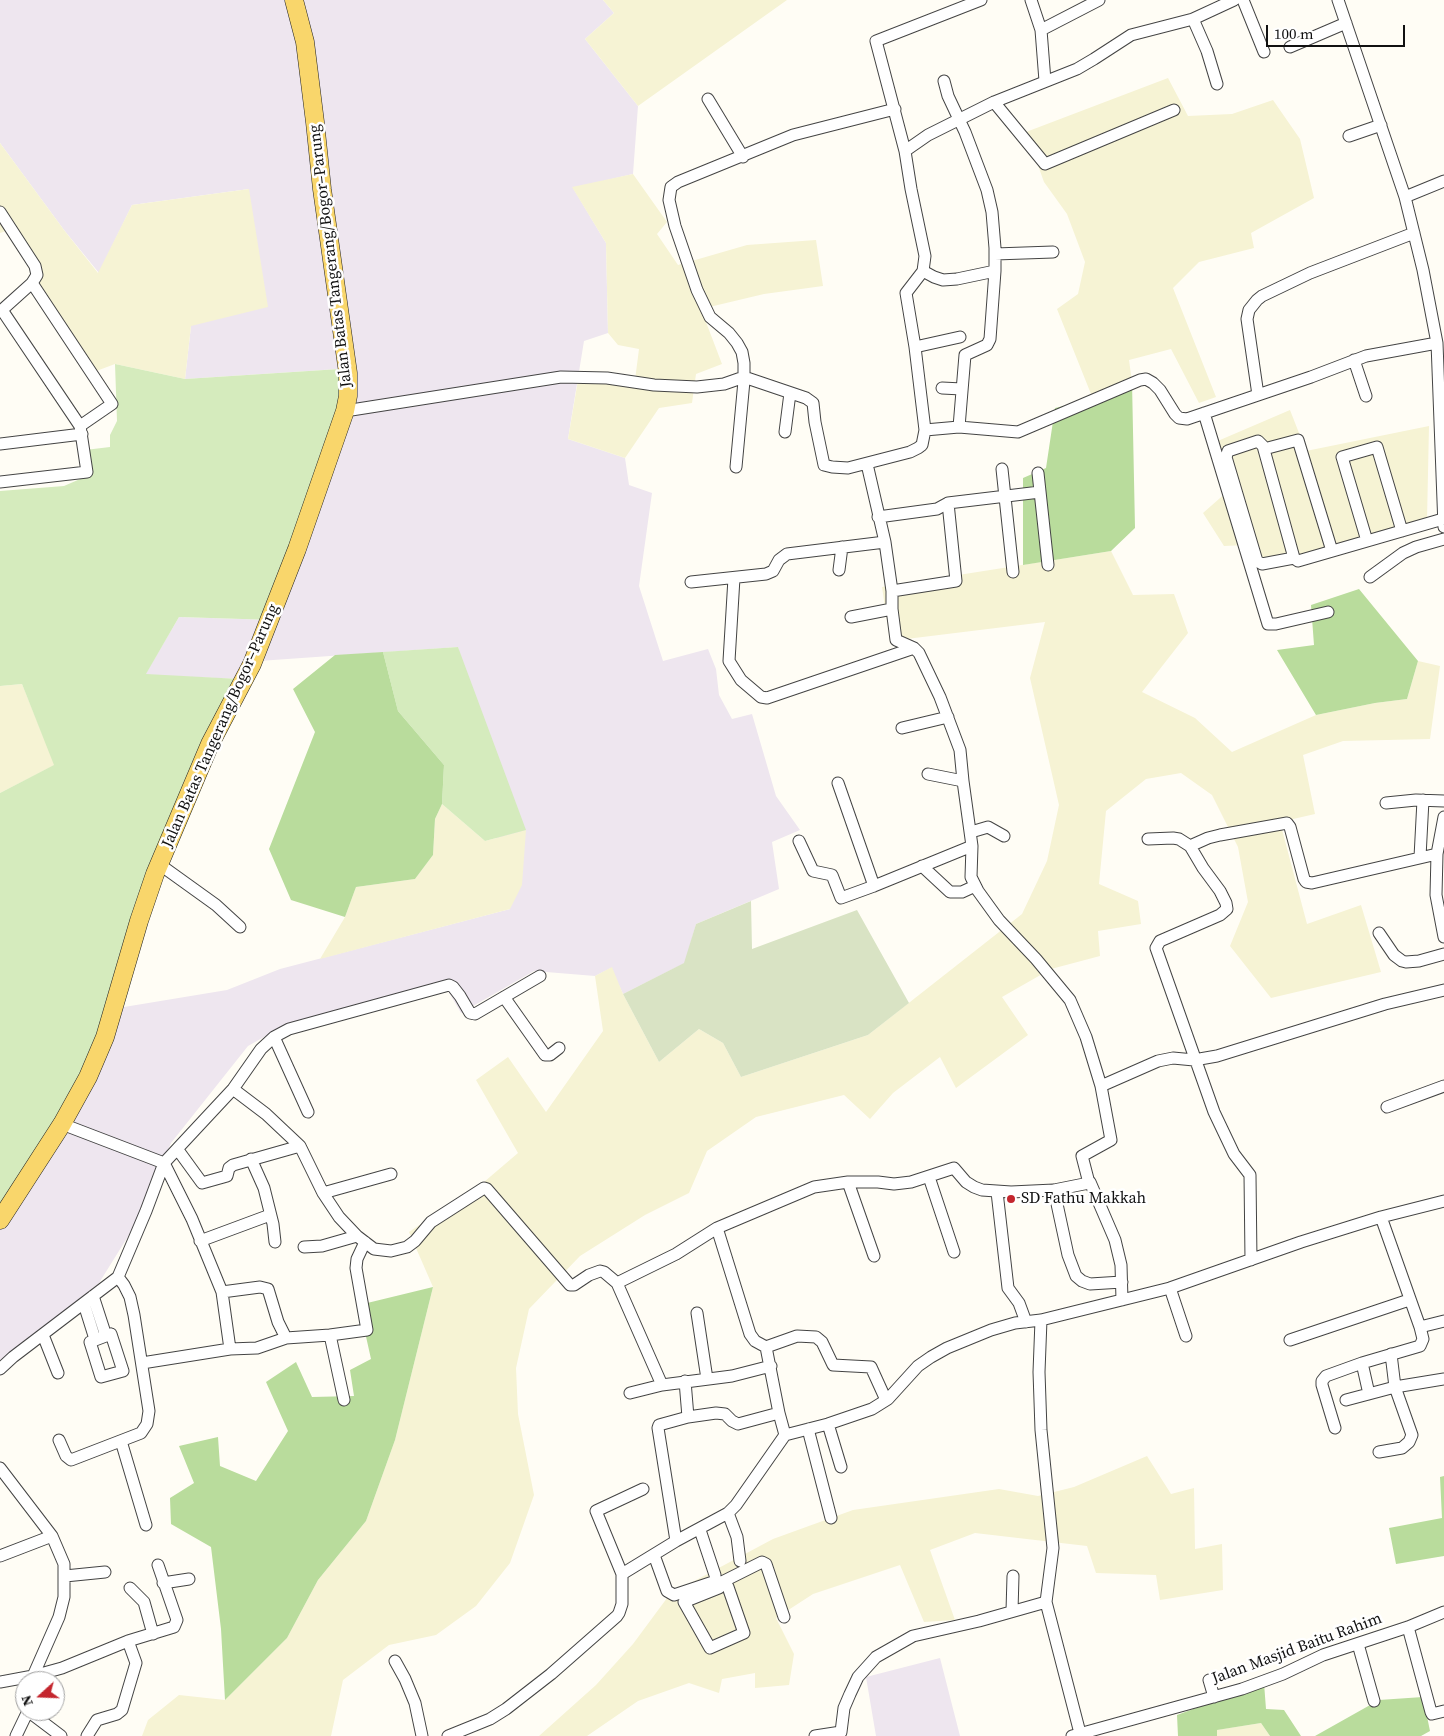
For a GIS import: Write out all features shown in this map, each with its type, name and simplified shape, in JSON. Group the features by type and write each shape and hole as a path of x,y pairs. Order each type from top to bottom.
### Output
{"main road":[{"name":"Jalan Batas Tangerang/Bogor–Parung","path":"0,1220 62,1124 88,1077 106,1037 139,921 159,864 210,744 252,664 297,549 345,411 348,396 348,373 322,189 305,42 294,0"}],"street":[{"path":"345,411 561,377 607,378 654,385 697,387 719,385 744,377 806,398 813,403 824,465 848,468 918,448 922,445 925,430 906,293 924,272 925,256 905,151 876,41 981,0"},
{"path":"1031,0 1041,30 1045,81"},
{"path":"1041,30 1099,0"},
{"path":"905,151 916,142 994,102 1077,69 1131,35 1193,19 1234,0"},
{"path":"1243,0 1264,52"},
{"path":"1294,558 1264,449 1258,441 1228,451 1226,457 1257,561 1262,564 1294,558 1298,561 1402,530 1443,523 1437,343 1423,270 1405,197 1338,0"},
{"path":"1193,19 1207,51 1217,84"},
{"path":"1290,47 1346,23"},
{"path":"944,81 948,96 978,164 987,190 992,212 995,254 989,341 986,345 966,354 959,427"},
{"path":"708,99 743,157"},
{"path":"994,102 1044,164 1174,110"},
{"path":"736,467 744,377 743,358 737,343 729,333 710,317 697,290 681,246 669,198 671,187 793,135 895,109"},
{"path":"1349,136 1381,125"},
{"path":"1405,197 1444,181"},
{"path":"0,212 35,266 36,275 32,283 1,311 81,430 87,470 85,473 0,482"},
{"path":"1258,395 1246,319 1249,310 1257,300 1310,273 1414,234"},
{"path":"995,254 1053,252"},
{"path":"924,272 934,278 943,280 995,271"},
{"path":"0,444 81,430 112,403 32,283"},
{"path":"915,347 960,337"},
{"path":"925,430 959,427 1018,432 1146,379 1160,390 1179,418 1187,419 1366,356 1437,343"},
{"path":"1354,360 1366,396"},
{"path":"942,388 962,389"},
{"path":"785,432 790,393"},
{"path":"1204,413 1268,624 1276,624 1328,612"},
{"path":"1264,449 1298,440 1332,551"},
{"path":"1367,541 1342,457 1377,446 1402,530"},
{"path":"866,464 884,542 892,591 896,640 914,648 923,660 948,717 962,758 963,781 972,846 970,872 975,886 999,920 1036,959 1070,1000 1086,1037 1101,1086 1111,1140 1082,1156 1090,1182 1116,1240 1121,1264 1122,1300"},
{"path":"1002,469 1013,572"},
{"path":"1038,473 1048,565"},
{"path":"878,517 937,509 948,503 1040,492"},
{"path":"892,591 956,581 948,503"},
{"path":"1370,578 1416,547 1444,539"},
{"path":"691,582 769,573 782,557 787,554 884,542"},
{"path":"839,570 842,547"},
{"path":"734,578 729,661 741,680 761,697 767,698 914,648"},
{"path":"851,617 892,609"},
{"path":"902,728 948,717"},
{"path":"928,774 963,781"},
{"path":"838,783 874,886"},
{"path":"1386,803 1424,800 1444,801"},
{"path":"1420,857 1424,800"},
{"path":"1443,932 1436,895 1437,854 1444,817"},
{"path":"1190,846 1220,835 1287,823 1290,826 1304,879 1306,882 1312,883 1437,854"},
{"path":"971,832 988,827 1004,836"},
{"path":"1148,839 1173,838 1190,846 1226,903 1227,910 1220,915 1160,941 1156,948 1194,1060 1214,1112 1231,1150 1250,1175 1251,1260"},
{"path":"800,841 814,871 830,874 841,898 972,846"},
{"path":"159,864 216,905 240,927"},
{"path":"922,866 950,892 962,892 975,886"},
{"path":"1379,933 1394,956 1402,961 1419,961 1444,954"},
{"path":"0,1369 12,1357 44,1335 118,1277 164,1163 233,1089 261,1049 274,1037 289,1029 449,986 453,988 472,1015 540,976"},
{"path":"1101,1086 1158,1061 1173,1058 1194,1060 1217,1056 1385,1004 1444,990"},
{"path":"504,997 545,1054 550,1055 559,1048"},
{"path":"274,1037 308,1112"},
{"path":"1387,1107 1444,1086"},
{"path":"233,1089 266,1114 300,1146 323,1193 339,1217 361,1239 381,1251 402,1249 411,1244 431,1222 484,1188 487,1189 570,1285 574,1285 589,1275 600,1271 617,1283 662,1385"},
{"path":"62,1124 164,1163 179,1191 222,1292 230,1349"},
{"path":"178,1150 202,1183 226,1176 230,1166 300,1146"},
{"path":"251,1159 264,1188 275,1242"},
{"path":"617,1283 676,1254 717,1228 807,1190 848,1182 894,1184 911,1182 954,1168 974,1187 997,1192 1054,1190 1090,1182"},
{"path":"323,1193 390,1174"},
{"path":"929,1177 954,1252"},
{"path":"848,1182 874,1256"},
{"path":"1054,1190 1068,1255 1076,1276 1090,1284 1122,1282"},
{"path":"997,1192 1008,1288 1019,1303 1026,1322"},
{"path":"622,1574 676,1541 728,1514 742,1498 785,1434 828,1424 872,1410 886,1400 918,1366 939,1352 991,1330 1041,1320 1170,1288 1301,1242 1444,1200"},
{"path":"200,1241 270,1215"},
{"path":"1334,1428 1322,1385 1322,1381 1326,1376 1420,1346 1422,1339 1420,1327 1409,1300 1382,1217"},
{"path":"717,1228 750,1334 755,1341 766,1347 797,1336 816,1338 822,1342 834,1365 871,1366 886,1400"},
{"path":"304,1247 322,1246 361,1239"},
{"path":"142,1363 230,1349 257,1348 286,1338 367,1330 356,1268 361,1239"},
{"path":"59,1440 69,1460 141,1433 147,1424 149,1411 130,1297 124,1284 118,1277"},
{"path":"222,1292 260,1287 268,1289 278,1322 286,1338"},
{"path":"1170,1288 1186,1336"},
{"path":"84,1304 100,1337 94,1296"},
{"path":"1290,1340 1409,1300"},
{"path":"697,1313 707,1379"},
{"path":"1041,1320 1039,1372 1041,1430 1053,1548 1046,1602 1076,1735"},
{"path":"1420,1327 1444,1321"},
{"path":"330,1334 344,1400"},
{"path":"44,1335 58,1373"},
{"path":"766,1347 785,1434"},
{"path":"1379,1452 1402,1448 1409,1442 1412,1435 1396,1387 1391,1354"},
{"path":"1362,1363 1369,1394"},
{"path":"630,1393 685,1381 732,1376 770,1366"},
{"path":"1346,1400 1396,1387 1444,1379"},
{"path":"685,1381 688,1417"},
{"path":"676,1541 659,1425 688,1417 716,1413 725,1414 738,1424 779,1413"},
{"path":"828,1424 841,1467"},
{"path":"808,1429 831,1518"},
{"path":"120,1441 146,1525"},
{"path":"0,1468 52,1536 62,1559 65,1576 64,1597 59,1617 36,1671"},
{"path":"448,1736 490,1719 506,1709 551,1674 617,1616 622,1604 622,1574 596,1511 643,1489"},
{"path":"728,1514 736,1537 740,1561"},
{"path":"700,1530 719,1579 719,1588 684,1602 710,1648 744,1633 728,1586 719,1579"},
{"path":"0,1556 52,1536"},
{"path":"654,1555 667,1591 674,1595 716,1581 762,1562 766,1564 784,1617"},
{"path":"54,1671 128,1641 174,1627 176,1620 158,1565"},
{"path":"65,1576 105,1572"},
{"path":"1012,1611 1013,1576"},
{"path":"163,1583 189,1579"},
{"path":"130,1588 144,1602 154,1634"},
{"path":"815,1736 841,1732 844,1708 850,1694 858,1677 876,1657 913,1636 979,1621 1046,1602"},
{"name":"Jalan Masjid Baitu Rahim","path":"1076,1735 1256,1684 1283,1674 1323,1655 1408,1627 1444,1612"},
{"path":"1408,1627 1431,1712 1432,1714 1444,1710"},
{"path":"87,1736 97,1720 117,1714 122,1710 136,1663 128,1641"},
{"path":"1358,1644 1374,1701"},
{"path":"395,1661 406,1679 415,1703 422,1736"},
{"path":"1209,1680 1214,1697"},
{"path":"0,1682 15,1681"},
{"path":"16,1736 23,1721"},
{"path":"41,1721 61,1736"}],"shaded area":[{"path":"0,0 603,0 614,13 585,39 638,106 633,174 573,188 606,243 608,333 584,341 568,439 625,458 629,485 652,493 639,586 663,661 708,649 716,669 719,695 732,719 752,714 776,796 800,830 772,842 779,889 696,924 685,963 623,994 611,968 595,976 534,971 461,1013 444,984 280,1028 248,1046 171,1143 137,1222 99,1283 0,1362 0,1202 10,1208 118,1008 227,990 280,969 510,909 458,647 259,661 240,679 145,675 179,617 274,620 354,368 185,379 191,326 249,189 132,205 99,273 64,230 0,143"},
{"path":"603,0 787,0 638,106 585,39 614,13"},
{"path":"1168,78 1188,116 1232,114 1273,100 1300,139 1314,198 1251,233 1254,248 1199,262 1173,288 1216,397 1199,403 1171,349 1129,360 1132,382 1093,399 1057,309 1078,294 1085,262 1067,214 1044,182 1026,132"},
{"path":"0,143 98,273 132,205 249,189 268,307 191,326 185,379 115,364 91,373 9,230 0,233"},
{"path":"633,174 667,222 657,234 678,265 747,245 816,240 823,286 764,294 701,309 722,364 696,374 692,403 659,408 625,458 568,439 578,380 635,380 639,349 618,345 608,333 606,243 572,187"},
{"path":"1290,410 1306,451 1429,426 1427,520 1363,545 1252,563 1246,545 1224,546 1203,513 1228,491 1213,443"},
{"path":"1111,551 1133,595 1174,594 1188,633 1142,692 1195,718 1232,752 1316,715 1375,703 1407,699 1418,661 1440,666 1430,739 1343,741 1303,755 1315,814 1280,822 1307,924 1361,905 1381,972 1271,998 1230,946 1248,902 1238,847 1212,795 1181,773 1146,779 1106,811 1099,884 1138,901 1141,924 1098,931 1100,956 1051,969 1002,997 1028,1035 956,1088 940,1057 893,1093 870,1119 844,1095 756,1117 707,1151 689,1193 645,1215 580,1256 529,1309 516,1368 518,1414 534,1495 510,1563 476,1606 436,1635 389,1645 343,1680 331,1736 142,1736 148,1720 179,1695 225,1700 287,1638 318,1580 366,1521 395,1440 433,1287 409,1232 484,1182 518,1153 476,1080 508,1057 546,1112 603,1031 595,976 612,967 623,994 659,1062 699,1029 723,1043 741,1077 868,1035 1022,914 1047,861 1059,805 1030,678 1045,622 890,641 882,587"},
{"path":"22,684 55,765 0,793 0,686"},
{"path":"442,804 485,841 526,830 522,885 510,909 320,959 345,917 356,887 415,879 433,855 435,819"},
{"path":"1147,1456 1171,1494 1194,1488 1195,1549 1222,1544 1223,1590 1160,1600 1156,1575 1096,1573 1087,1546 975,1533 930,1550 955,1620 924,1622 900,1565 813,1594 776,1618 794,1654 789,1685 755,1688 755,1673 722,1679 719,1693 689,1683 638,1701 587,1736 539,1736 596,1685 633,1644 670,1594 773,1539 853,1510 999,1489 1038,1496 1074,1487"},
{"path":"940,1658 960,1736 876,1736 866,1677"},
{"path":"1261,1723 1270,1736 1217,1736 1216,1730"}],"green space":[{"path":"115,364 185,379 355,368 274,620 179,617 146,674 240,679 140,912 118,1008 10,1208 0,1202 0,793 54,765 22,684 0,686 0,491 64,486 87,476 85,450 110,447 110,435 117,421"},
{"path":"1132,382 1135,528 1111,551 1023,565 1023,478 1046,468 1055,408 1093,399"},
{"path":"1359,589 1418,661 1407,699 1375,703 1316,715 1277,650 1314,645 1311,605"},
{"path":"458,647 526,830 485,841 442,804 444,765 398,711 383,652"},
{"path":"383,652 398,711 444,765 442,804 435,819 433,855 415,879 356,887 345,917 291,900 269,849 315,732 293,689 335,655"},
{"path":"751,901 752,949 857,910 909,1003 868,1035 741,1077 723,1043 699,1029 659,1062 623,994 684,963 696,924"},
{"path":"433,1287 395,1440 366,1521 318,1580 287,1638 225,1700 221,1629 211,1547 171,1524 170,1498 194,1483 179,1446 218,1437 220,1466 256,1481 288,1431 266,1382 296,1362 312,1397 354,1396 350,1370 371,1359 359,1305"},
{"path":"1444,1476 1444,1556 1396,1564 1389,1528 1442,1518 1440,1477"},
{"path":"1264,1683 1266,1709 1284,1710 1301,1736 1270,1736 1261,1723 1217,1730 1217,1736 1178,1736 1177,1715"},
{"path":"1423,1697 1430,1731 1421,1736 1315,1736 1379,1700"}],"place":[{"name":"SD Fathu Makkah","path":"1011,1199"}]}
